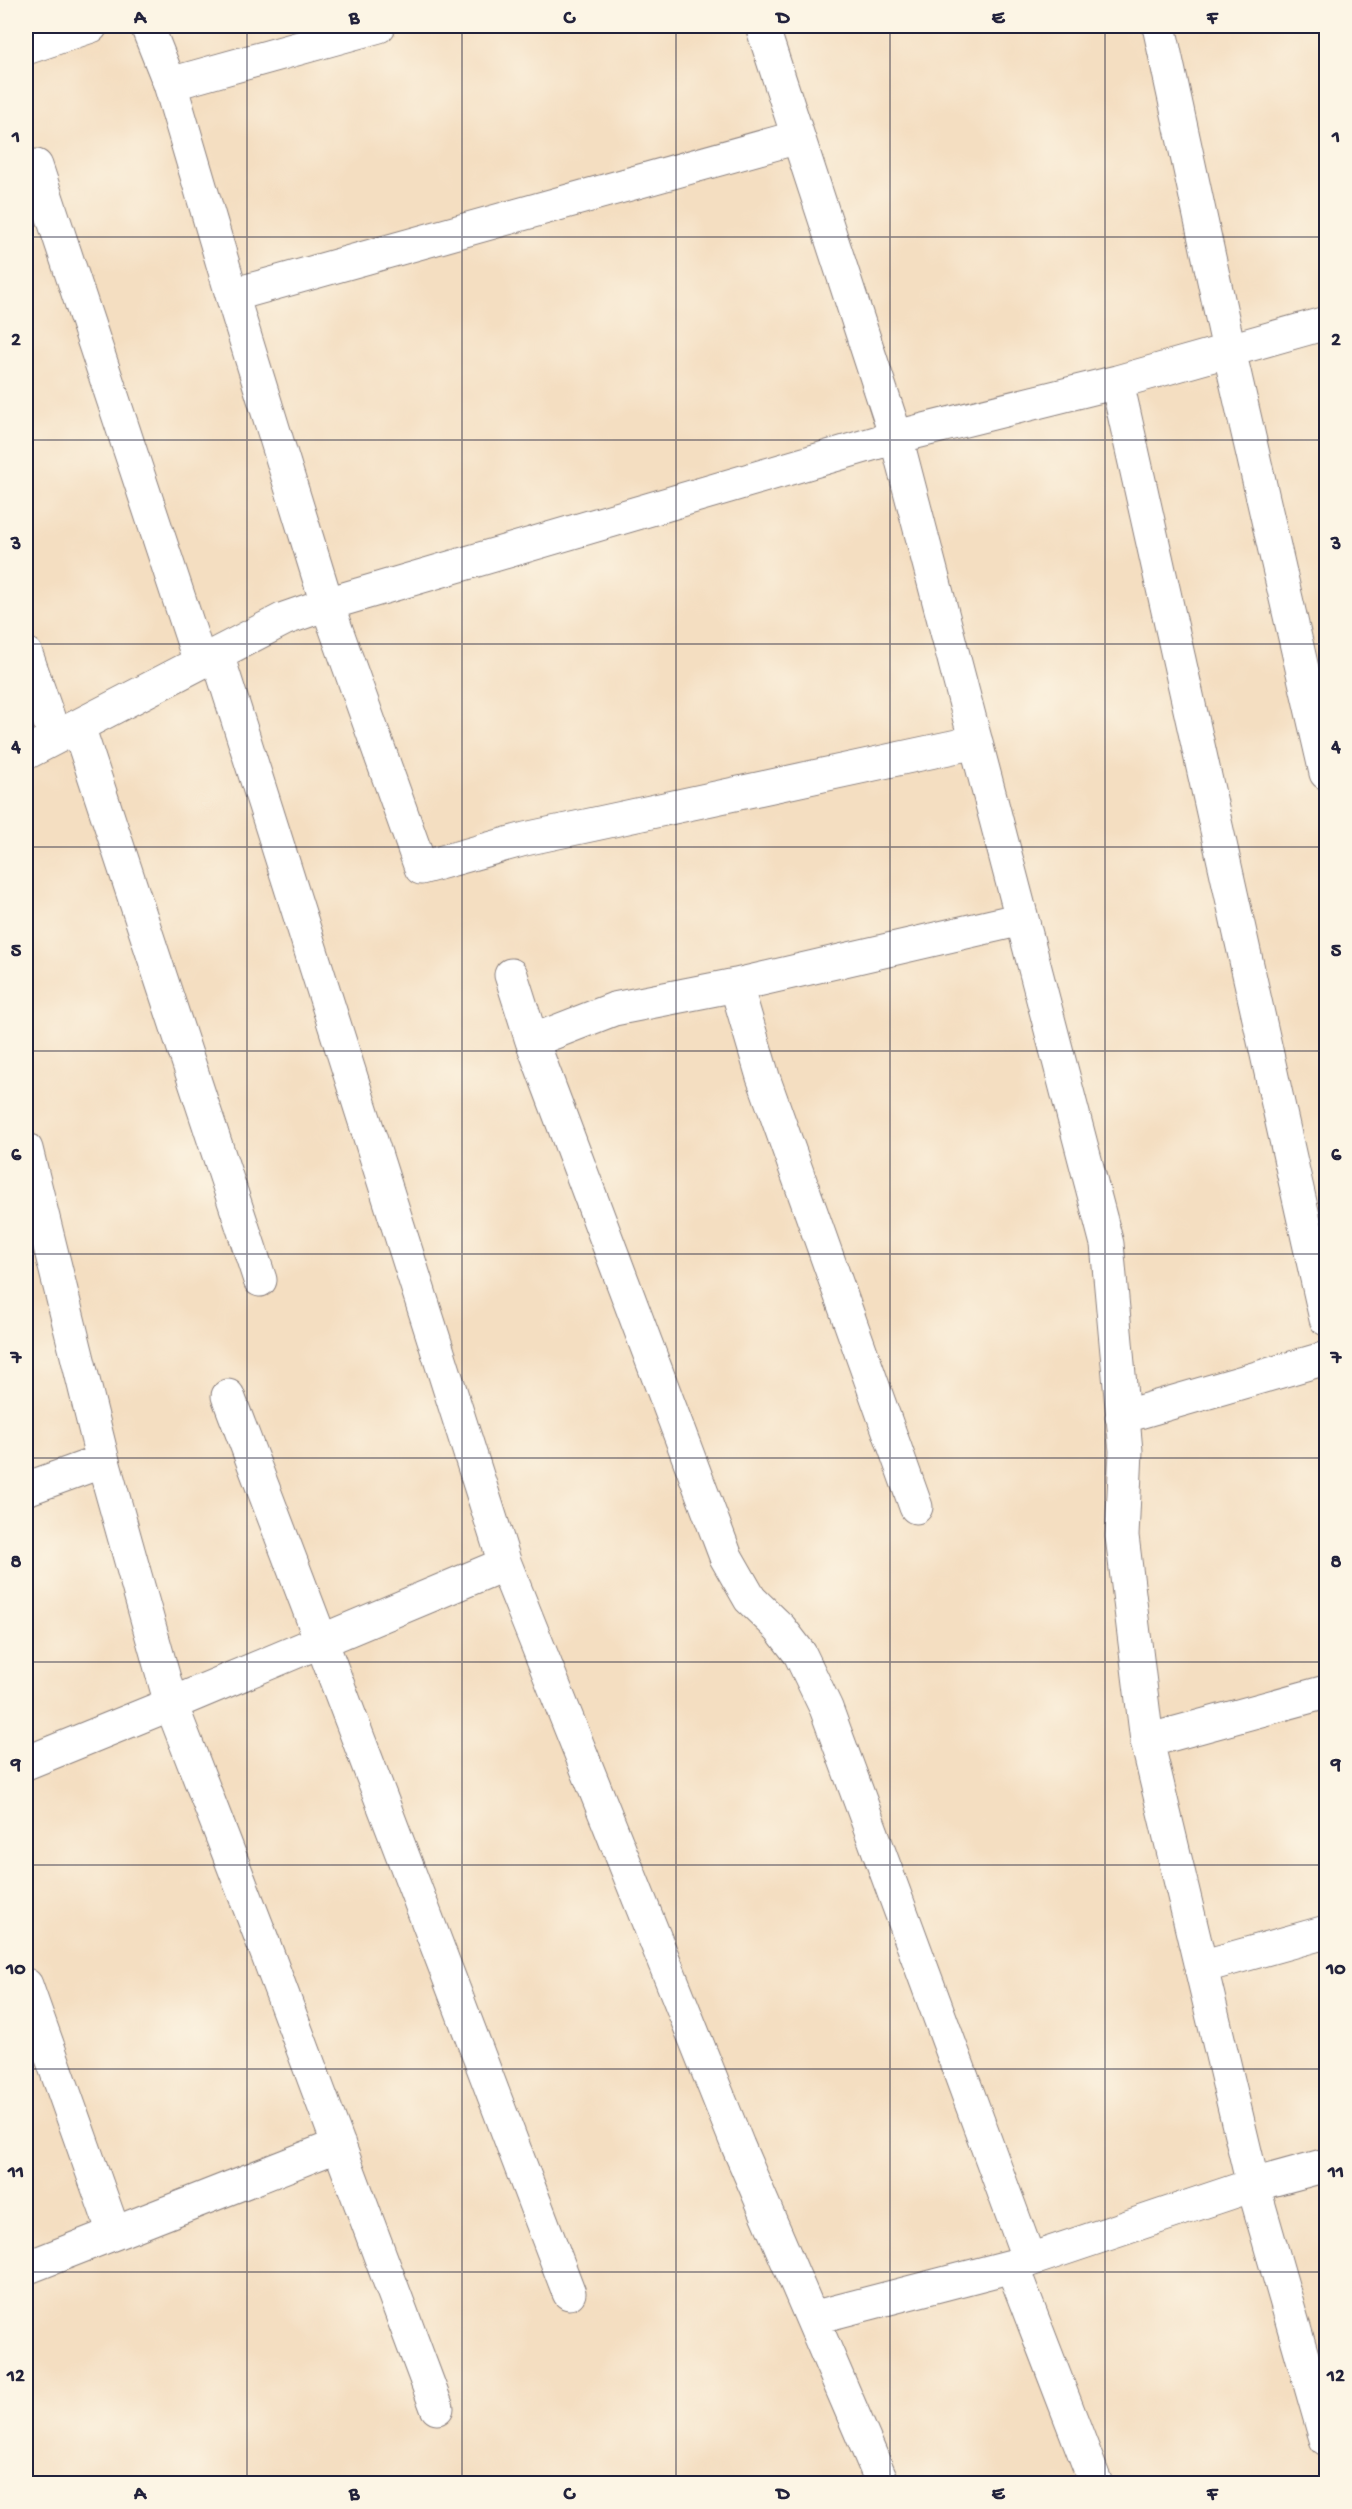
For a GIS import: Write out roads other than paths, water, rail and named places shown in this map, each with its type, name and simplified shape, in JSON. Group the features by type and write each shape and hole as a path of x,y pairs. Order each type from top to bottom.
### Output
{"street":[{"path":"26,48 91,26"},
{"path":"147,26 170,84 231,295 327,604 421,868 525,839 976,742"},
{"path":"170,84 379,26"},
{"path":"762,26 896,437 1107,1244 1126,1451 1122,1536 1148,1742 1253,2185 1318,2375 1326,2439"},
{"path":"1159,26 1229,350 1326,773"},
{"path":"231,295 798,137"},
{"path":"36,166 209,658 505,1564 738,2146 883,2484"},
{"path":"26,753 284,619 327,604 896,437 1116,382 1326,323"},
{"path":"1116,382 1326,1319"},
{"path":"26,654 66,731 260,1280"},
{"path":"532,1041 614,1009 736,985 1022,919"},
{"path":"511,975 532,1041 726,1557 750,1599 780,1628 800,1654 826,1708 1096,2484"},
{"path":"736,985 762,1077 916,1507"},
{"path":"26,1149 103,1461 171,1704 437,2408"},
{"path":"1122,1418 1326,1358"},
{"path":"228,1396 569,2293"},
{"path":"26,1489 103,1461"},
{"path":"26,1763 505,1564"},
{"path":"1148,1742 1326,1692"},
{"path":"1201,1967 1326,1932"},
{"path":"26,1985 114,2233"},
{"path":"26,2268 339,2145"},
{"path":"812,2318 1021,2263 1253,2185 1326,2164"}]}
